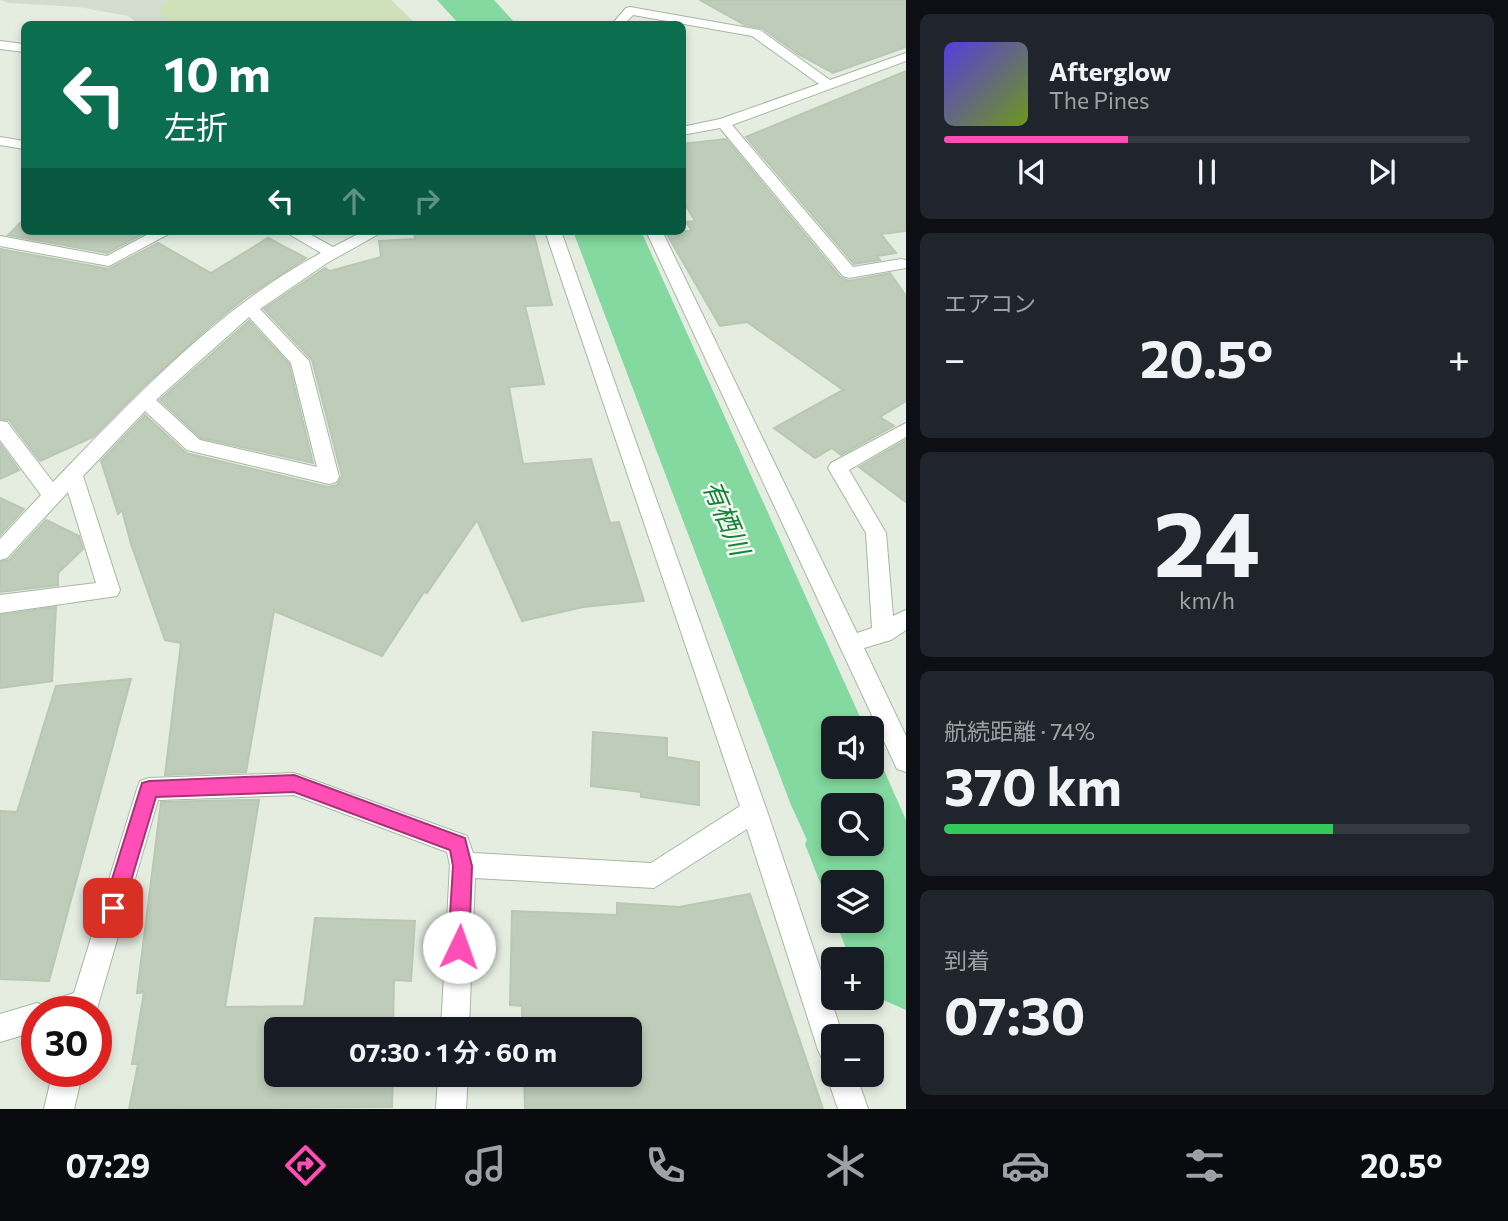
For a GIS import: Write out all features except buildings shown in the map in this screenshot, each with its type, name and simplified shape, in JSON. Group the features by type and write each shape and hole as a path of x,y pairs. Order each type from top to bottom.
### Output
{"street":[{"path":"621,21 630,11 757,33 829,85"},
{"path":"0,45 21,48"},
{"path":"686,127 723,123 903,61"},
{"path":"723,123 849,273 901,264"},
{"path":"0,141 21,144"},
{"path":"0,241 109,261 158,235"},
{"path":"299,235 331,252"},
{"path":"0,551 145,400 211,338 250,307 331,252 367,235"},
{"path":"554,235 754,811 824,1024"},
{"path":"656,235 906,761"},
{"path":"145,400 194,445 329,477 300,361 250,307"},
{"path":"0,427 54,496"},
{"path":"883,634 876,533 838,468 906,429"},
{"path":"0,604 109,590 73,475"},
{"path":"852,643 883,634 906,619"},
{"path":"87,996 149,789 294,783 458,844 463,866 456,1017"},
{"path":"463,866 654,876 754,811"},
{"path":"0,1028 21,1022"},
{"path":"59,1109 64,1087"},
{"path":"451,1109 452,1087"},
{"path":"845,1087 853,1109"}],"shaded area":[{"path":"0,0 391,0 413,21 135,21 128,16 79,7 9,3"}],"green space":[{"path":"168,0 391,0 413,21 169,21 167,18 163,19 159,8"}],"waterway":[{"name":"有栖川","path":"463,0 486,21"},
{"name":"有栖川","path":"609,235 840,793"},
{"name":"有栖川","path":"866,856 906,951"}],"route":[{"path":"113,908 149,789 294,783 458,844 463,866 459,947"}]}
